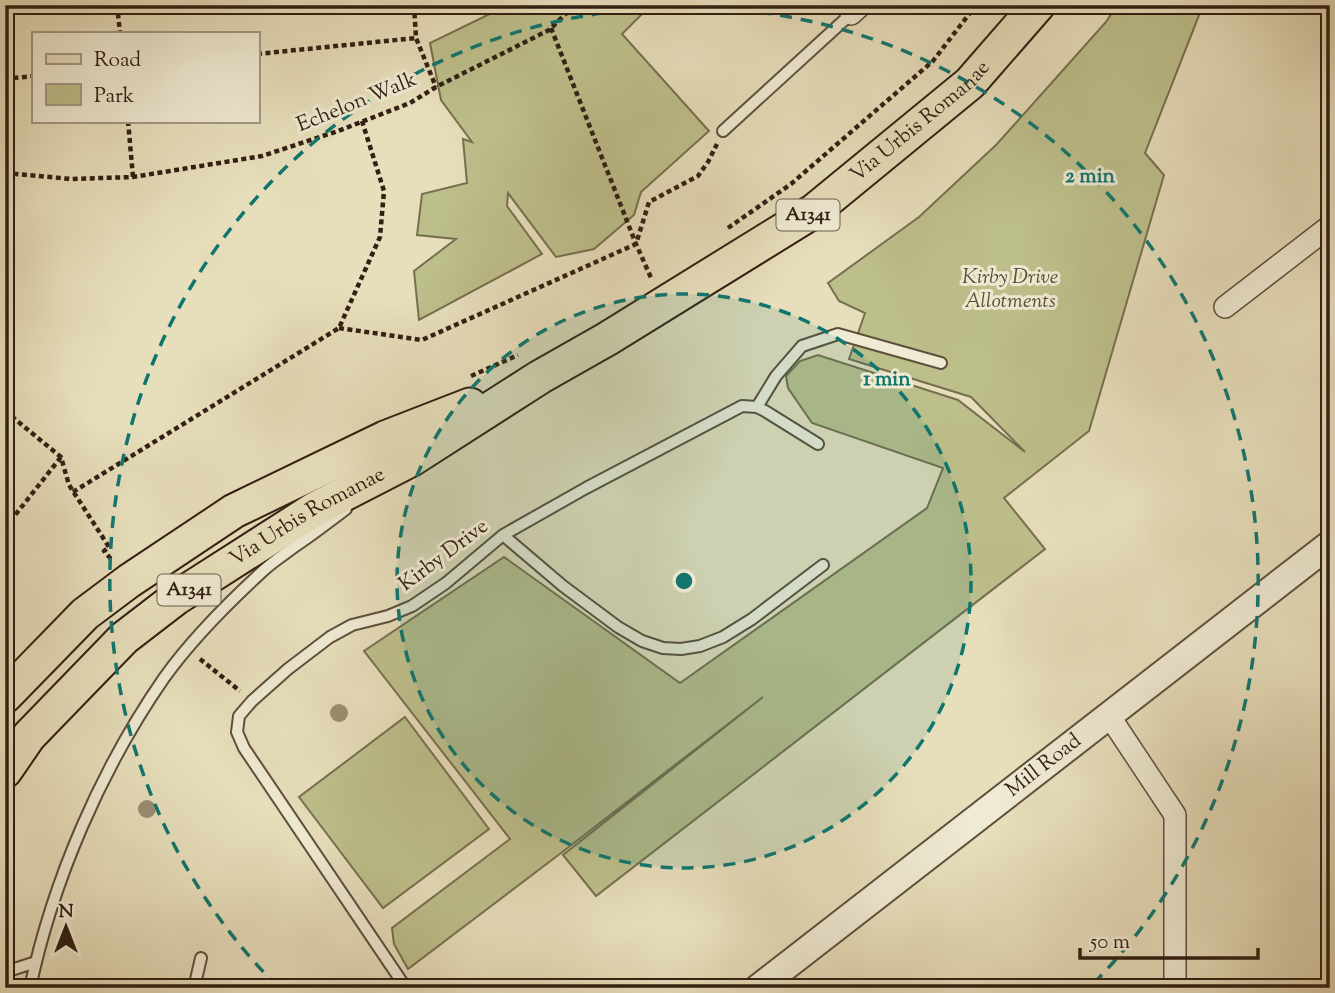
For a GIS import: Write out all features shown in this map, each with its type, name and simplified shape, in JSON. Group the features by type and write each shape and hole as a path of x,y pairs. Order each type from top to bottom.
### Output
{"main road":[{"name":"Via Urbis Romanae","path":"5,696 85,614 129,581 234,511 531,365 607,339 814,211 970,83 1038,5"},
{"name":"Via Urbis Romanae","path":"5,771 29,736 124,638 176,598 315,509 412,459 531,365"}],"street":[{"path":"1225,307 1330,226"},
{"name":"Mill Road","path":"758,988 1330,544"},
{"path":"1108,714 1175,815 1175,988"}],"lane":[{"path":"723,131 856,10"},
{"path":"818,444 757,407 776,376 802,346 838,334 942,363"},
{"name":"Kirby Drive","path":"406,988 244,748 237,732 239,716 288,668 330,637 352,625 388,616 412,606 446,583 503,535 742,406 757,407"},
{"path":"360,498 412,459"},
{"path":"30,988 60,883 88,813 134,726 166,677 203,631 266,567 350,506"},
{"path":"503,535 563,586 618,627 642,641 663,648 700,646 723,637 752,619 823,565"},
{"path":"194,988 201,958"},
{"path":"5,972 36,962"}],"path":[{"path":"117,5 120,32"},
{"path":"414,5 416,37 436,87"},
{"name":"Echelon Walk","path":"5,173 71,179 133,177 262,156 411,103 436,87 551,27 575,5"},
{"path":"727,229 791,184 933,61 976,5"},
{"path":"551,27 652,281"},
{"path":"259,54 416,37"},
{"path":"5,79 32,76"},
{"path":"73,492 339,328 380,237 384,191 362,121"},
{"path":"128,122 133,177"},
{"path":"339,328 422,340 636,244 649,202 698,176 723,131"},
{"path":"643,288 663,274"},
{"path":"462,380 531,365"},
{"path":"5,411 61,457 69,485 109,547 104,551 112,560 103,569"},
{"path":"5,528 61,457"},
{"path":"193,669 215,633 203,631"},
{"path":"200,659 252,701"}],"green space":[{"path":"508,5 651,5 622,34 709,131 641,192 634,215 594,249 556,257 508,193 507,206 542,254 419,320 414,271 456,239 417,235 422,194 467,183 463,139 472,142 441,100 430,43"},
{"name":"Kirby Drive Allotments","path":"1117,5 1203,5 1145,153 1164,175 1089,431 1004,498 1045,549 596,896 563,855 763,697 408,969 394,944 392,928 510,839 364,651 504,557 680,683 927,508 943,468 812,423 788,388 786,376 800,361 818,355 958,400 1025,452 971,397 849,359 865,313 839,301 828,283 919,217 996,145 1106,22"},
{"path":"405,717 489,829 383,908 299,797"}]}
